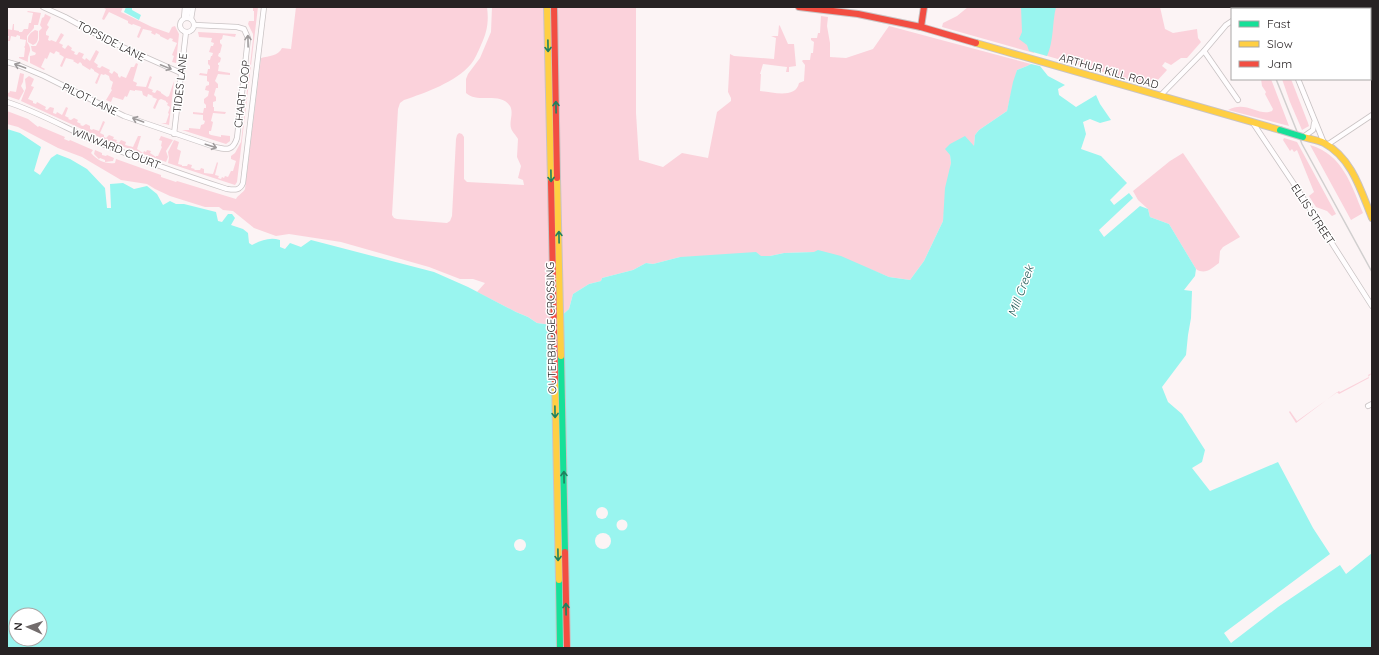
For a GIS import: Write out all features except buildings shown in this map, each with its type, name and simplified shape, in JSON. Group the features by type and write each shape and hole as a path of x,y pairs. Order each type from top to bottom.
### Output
{"main road":[{"name":"OUTERBRIDGE CROSSING","path":"547,7 560,648"},
{"name":"OUTERBRIDGE CROSSING","path":"554,7 567,648"},
{"name":"ARTHUR KILL ROAD","path":"799,7 858,14 921,27 1325,144 1340,155 1351,169 1372,218"},
{"path":"921,27 924,7"}],"street":[{"name":"TOPSIDE LANE","path":"43,7 107,40 181,73"},
{"name":"TIDES LANE","path":"185,7 188,18 194,25"},
{"name":"TIDES LANE","path":"188,18 189,7"},
{"name":"TIDES LANE","path":"174,134 186,32 182,30 180,25 181,21 188,18 193,7"},
{"name":"WINWARD COURT","path":"7,102 40,115 98,143 145,161 227,189 240,188 243,183 264,7"},
{"path":"1160,96 1204,51 1226,25 1231,22"},
{"path":"186,32 192,30 194,25"},
{"name":"CHART LOOP","path":"174,134 227,150 232,148 237,138 248,42 247,34 244,29 237,27 194,25"},
{"path":"1204,51 1238,100"},
{"name":"PILOT LANE","path":"7,62 44,76 124,116 174,134"},
{"path":"1299,80 1314,121 1325,144 1372,115"},
{"path":"1303,137 1313,130 1314,121"},
{"name":"ELLIS STREET","path":"1253,123 1298,190 1372,306"}],"shaded area":[{"path":"102,7 123,7 121,12 152,27 169,33 172,27 175,26 179,34 176,63 172,62 174,56 172,55 177,43 172,41 173,39 170,38 168,40 156,33 155,35 151,33 152,31 143,29 139,38 137,37 141,27 132,25 128,23 128,21 109,12 104,20 102,19 106,9"},
{"path":"253,7 258,7 237,182 235,185 168,163 168,152 174,140 179,142 177,149 181,151 178,164 182,166 187,166 188,164 192,165 191,168 195,169 194,170 200,170 201,168 204,169 204,173 213,174 217,162 215,175 219,176 218,178 221,179 225,176 228,177 231,171 233,171 236,161 231,159 231,156 235,153 241,142 253,39 253,34 248,24 249,21 254,21"},
{"path":"296,7 487,7 488,22 486,31 478,53 471,64 449,81 404,100 400,103 398,109 392,215 397,219 447,223 450,221 452,216 456,139 459,133 464,137 464,179 467,182 524,185 523,180 518,178 521,166 517,157 518,139 511,128 512,111 510,106 501,99 477,98 466,93 466,79 468,74 480,58 491,32 492,7 636,7 636,113 639,160 663,167 682,153 708,158 717,112 731,101 728,92 730,54 734,56 774,59 776,38 771,36 778,36 779,25 788,44 794,44 796,66 789,67 789,72 786,72 787,67 763,64 760,74 760,91 789,93 797,88 799,83 804,81 805,65 802,61 810,60 811,53 813,53 814,42 811,38 817,38 818,33 820,33 821,16 828,17 827,26 830,43 830,57 846,58 873,49 889,26 1031,64 1017,70 1007,111 979,130 975,135 974,147 950,155 951,163 943,221 924,261 910,280 889,277 867,268 814,252 784,253 770,256 680,257 653,264 646,263 633,270 602,278 601,281 589,284 573,294 569,309 551,325 537,323 477,292 485,283 473,279 460,279 429,267 341,242 289,234 276,236 254,228 233,211 223,210 219,207 205,207 170,196 147,184 121,180 82,157 58,148 18,127 7,124 7,111 28,119 38,127 39,126 65,137 64,139 93,150 91,153 102,161 115,163 116,159 176,182 177,181 236,199 245,189 261,58 276,54 282,48 291,49","holes":["549,269 556,305 546,305 545,279"]},
{"path":"968,7 1027,7 1034,53 942,27 943,23 957,16"},
{"path":"1053,7 1160,7 1165,29 1173,33 1197,29 1198,38 1201,42 1187,58 1181,58 1171,65 1165,62 1162,66 1167,70 1156,82 1134,81 1044,55"},
{"path":"27,12 41,13 38,25 34,25 34,28 27,36 27,42 30,48 28,62 19,58 24,57 26,40 20,39 20,36 17,35 16,37 11,36 10,41 8,41 9,36 7,36 7,29 12,30 14,24 14,30 19,32 22,32 24,29 28,29 33,13"},
{"path":"45,14 51,17 47,25 49,27 46,32 46,35 49,36 48,40 56,42 61,33 64,35 59,43 63,45 62,47 65,49 68,45 72,48 71,50 75,52 74,54 77,55 79,52 84,54 82,58 85,60 86,58 90,61 96,50 99,52 94,62 98,65 97,67 100,68 102,66 110,70 109,72 112,74 114,71 120,78 121,76 126,78 131,67 134,67 136,63 138,64 133,81 137,83 136,86 146,87 150,76 152,77 148,88 153,90 152,92 155,93 157,90 167,97 169,96 174,81 169,125 161,123 166,123 169,114 170,107 167,105 168,103 166,101 161,99 159,100 155,109 153,108 157,99 148,94 147,97 143,95 142,91 135,90 130,90 127,97 125,96 123,100 113,97 111,102 106,100 112,90 113,82 110,80 109,76 101,74 97,84 95,83 99,74 91,68 90,70 82,65 80,62 78,64 73,61 74,60 66,58 62,67 60,66 64,57 56,51 54,54 50,52 47,59 45,58 41,67 45,69 44,70 30,63 30,56 35,55 36,53 32,51 31,46 36,46 39,40 39,31 42,28 40,25"},
{"path":"35,30 38,31 38,40 33,45 28,42 28,36"},
{"path":"198,32 236,34 235,37 223,35 222,39 220,40 222,45 218,56 221,58 220,62 218,63 218,71 230,73 230,75 218,74 215,81 218,84 218,88 216,88 214,95 216,97 216,101 213,102 213,107 214,111 226,112 225,114 213,113 211,131 209,131 209,134 211,135 221,137 221,135 230,136 230,141 226,144 182,130 189,130 189,128 200,129 201,125 204,124 205,121 203,120 203,115 193,114 193,112 203,113 204,108 206,108 204,99 208,96 209,91 205,90 206,86 209,85 209,82 207,81 207,76 199,75 200,73 207,74 208,69 210,69 208,60 210,60 213,53 209,52 214,43 211,42 212,38 199,37"},
{"path":"20,73 24,74 21,86 24,91 19,100 7,96 7,92 16,92"},
{"path":"29,76 34,79 31,86 34,87 28,99 33,101 33,103 36,104 37,102 46,107 45,109 47,110 50,107 54,108 53,113 56,114 57,112 62,115 66,107 68,108 65,116 69,118 68,119 71,120 74,118 78,120 77,122 81,124 80,125 83,126 86,124 90,126 90,129 92,130 99,131 103,121 105,122 100,133 106,138 109,135 114,137 113,139 117,140 116,142 119,143 121,140 126,142 125,145 133,147 138,136 141,136 137,149 143,153 147,150 151,151 150,153 156,157 158,156 162,147 162,141 159,140 161,136 173,140 166,151 168,157 166,162 108,141 21,101 26,88 25,79"},
{"path":"1261,80 1271,80 1289,126 1228,110 1235,107 1241,107 1262,112 1272,111 1273,109 1262,86"},
{"path":"1282,80 1291,80 1309,126 1302,130"},
{"path":"1284,138 1297,142 1336,214 1332,216 1327,211 1316,207 1309,196 1314,192 1297,150 1294,152 1292,149 1290,151 1283,140"},
{"path":"1310,145 1331,156 1338,163 1350,181 1363,213 1351,220"},
{"path":"95,150 102,153 102,155 107,155 114,158 113,161 105,162 105,160 99,159 94,154"},
{"path":"1183,153 1240,237 1223,247 1220,251 1219,263 1211,269 1205,271 1199,271 1196,269 1169,224 1150,217 1148,209 1138,200 1133,191 1170,161"},
{"path":"1369,377 1339,394 1337,392 1340,392"},
{"path":"1327,400 1296,423 1289,412 1290,411 1297,421"}],"water":[{"path":"126,7 132,7 132,10 141,15 139,20 124,12"},
{"path":"1021,7 1056,7 1051,44 1047,56 1029,51 1027,45 1019,39 1022,32"},
{"name":"Mill Creek","path":"1031,64 1040,66 1048,76 1065,85 1058,89 1059,95 1076,107 1096,95 1100,104 1111,120 1100,123 1090,119 1083,122 1086,134 1081,149 1101,156 1127,183 1110,200 1114,205 1129,193 1133,198 1099,230 1104,237 1140,206 1148,209 1150,217 1169,224 1196,269 1195,276 1184,290 1192,291 1191,318 1186,355 1162,387 1168,402 1182,414 1205,450 1202,462 1192,468 1210,491 1278,462 1313,528 1330,554 1224,633 1231,643 1278,607 1340,565 1346,574 1372,553 1372,648 7,648 7,129 20,133 41,147 34,171 40,175 51,158 57,154 70,159 87,169 105,188 107,208 111,208 110,184 123,183 134,189 147,186 157,194 163,205 170,201 176,204 184,204 216,212 218,221 222,222 228,214 232,214 235,218 231,225 243,229 248,233 249,243 252,245 266,240 276,239 280,240 280,247 285,249 290,243 301,247 311,240 434,272 468,287 537,323 551,325 569,309 573,294 589,284 601,281 602,278 633,270 646,263 653,264 680,257 756,252 761,256 770,256 784,253 814,252 818,250 841,256 889,277 910,280 924,261 943,221 945,188 951,163 950,155 945,149 950,144 965,136 974,146 975,135 979,130 1007,111 1017,70"}],"pier":[{"path":"602,507 606,509 608,513 606,517 602,519 598,517 596,513 598,509"},
{"path":"622,519 626,521 628,525 626,529 622,531 618,529 616,525 618,521"},
{"path":"600,533 606,533 611,538 609,547 606,549 600,549 595,544 595,538"},
{"path":"518,539 522,539 526,545 522,551 518,551 514,547 514,543"}],"railway":[{"path":"1276,80 1302,144 1372,272"}],"traffic: fast":[{"path":"1280,130 1303,137"},
{"path":"561,356 565,552"},
{"path":"559,580 560,648"}],"traffic: slow":[{"path":"547,7 551,182"},
{"path":"976,43 1280,130"},
{"path":"1303,137 1324,143 1334,149 1342,157 1349,166 1359,186 1372,218"},
{"path":"557,178 561,356"},
{"path":"555,381 559,580"}],"traffic: jam":[{"path":"554,7 557,178"},
{"path":"799,7 858,14 921,27 976,43"},
{"path":"921,27 924,7"},
{"path":"551,182 555,381"},
{"path":"565,552 567,648"}]}
